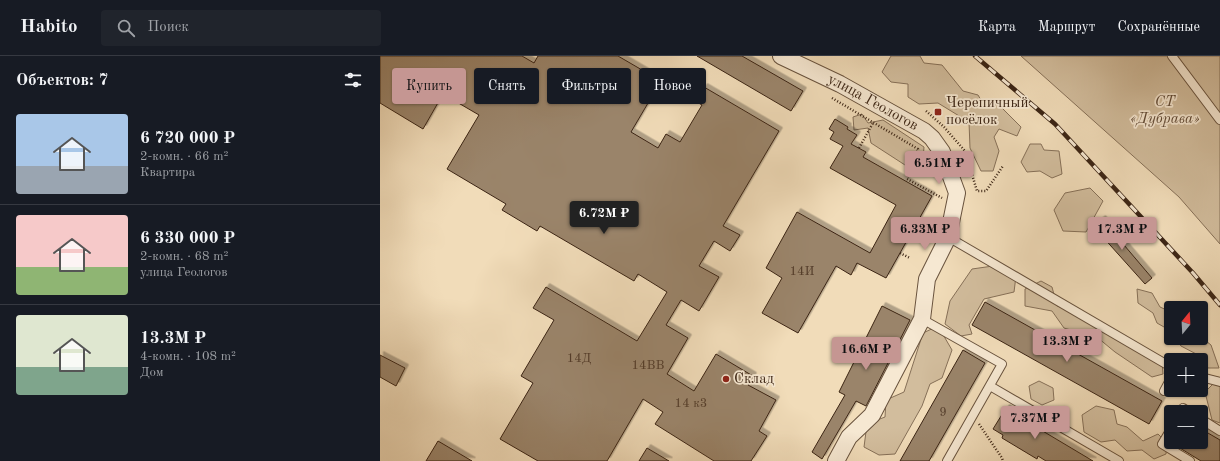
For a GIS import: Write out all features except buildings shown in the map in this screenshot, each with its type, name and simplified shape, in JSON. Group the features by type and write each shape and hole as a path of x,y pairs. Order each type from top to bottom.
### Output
{"street":[{"name":"улица Геологов","path":"781,56 840,84 924,131 932,138 942,152 957,193 948,237 927,279 922,319"},
{"path":"836,461 849,437 872,415 922,319"}],"lane":[{"path":"1172,56 1220,120"},
{"path":"948,237 1164,363"},
{"path":"922,319 1002,364 947,461"},
{"path":"1208,379 1220,382"},
{"path":"990,386 1119,461"},
{"path":"1208,423 1220,431"},
{"path":"1170,449 1190,461"}],"path":[{"path":"832,98 918,149 907,179 942,198"},
{"path":"926,111 944,127 966,151 977,191 986,191 1003,166"},
{"path":"859,148 873,123"},
{"path":"900,253 910,258"},
{"path":"973,415 1003,461"}],"green space":[{"path":"891,56 920,56 924,63 942,65 963,91 978,95 984,105 998,104 1021,127 1017,136 999,129 994,137 999,151 993,171 981,171 970,148 969,122 938,103 919,104 908,97 908,84 891,82 882,72"},
{"name":"СТ «Дубрава»","path":"1021,56 1220,56 1220,244 1179,197"},
{"path":"862,114 868,123 883,120 924,147 923,159 905,165 871,143 868,128 854,130 853,117"},
{"path":"1030,144 1041,144 1044,150 1059,151 1062,174 1052,178 1040,171 1027,172 1021,162"},
{"path":"1090,188 1103,201 1086,232 1063,231 1054,210 1065,193"},
{"path":"993,266 1016,276 1014,292 984,299 969,325 972,334 961,336 945,324 950,301 972,269"},
{"path":"1041,281 1052,287 1057,306 1082,312 1162,360 1163,374 1152,377 1115,352 1098,338 1064,328 1052,311 1025,306 1025,289"},
{"path":"1137,289 1152,293 1160,307 1164,309 1164,327 1157,323 1153,313 1138,303"},
{"path":"938,326 952,350 942,378 930,384 922,406 895,454 879,455 864,447 867,424 885,417 886,400 904,392 923,333"},
{"path":"1208,343 1211,345 1219,368 1208,368 1208,353 1194,353 1180,345 1208,345"},
{"path":"1039,381 1053,388 1054,400 1042,405 1031,399 1029,386"},
{"path":"1213,384 1220,386 1220,423 1212,420 1206,397 1208,397 1208,389"},
{"path":"1096,406 1114,410 1117,424 1127,427 1143,441 1158,434 1164,440 1164,449 1166,449 1166,454 1154,459 1142,450 1127,451 1115,440 1101,442 1084,432 1082,415"}],"railway":[{"path":"975,56 1055,124 1193,273 1220,305"}],"place":[{"name":"Черепичный посёлок","path":"938,112"},
{"name":"Склад","path":"726,379"}]}
